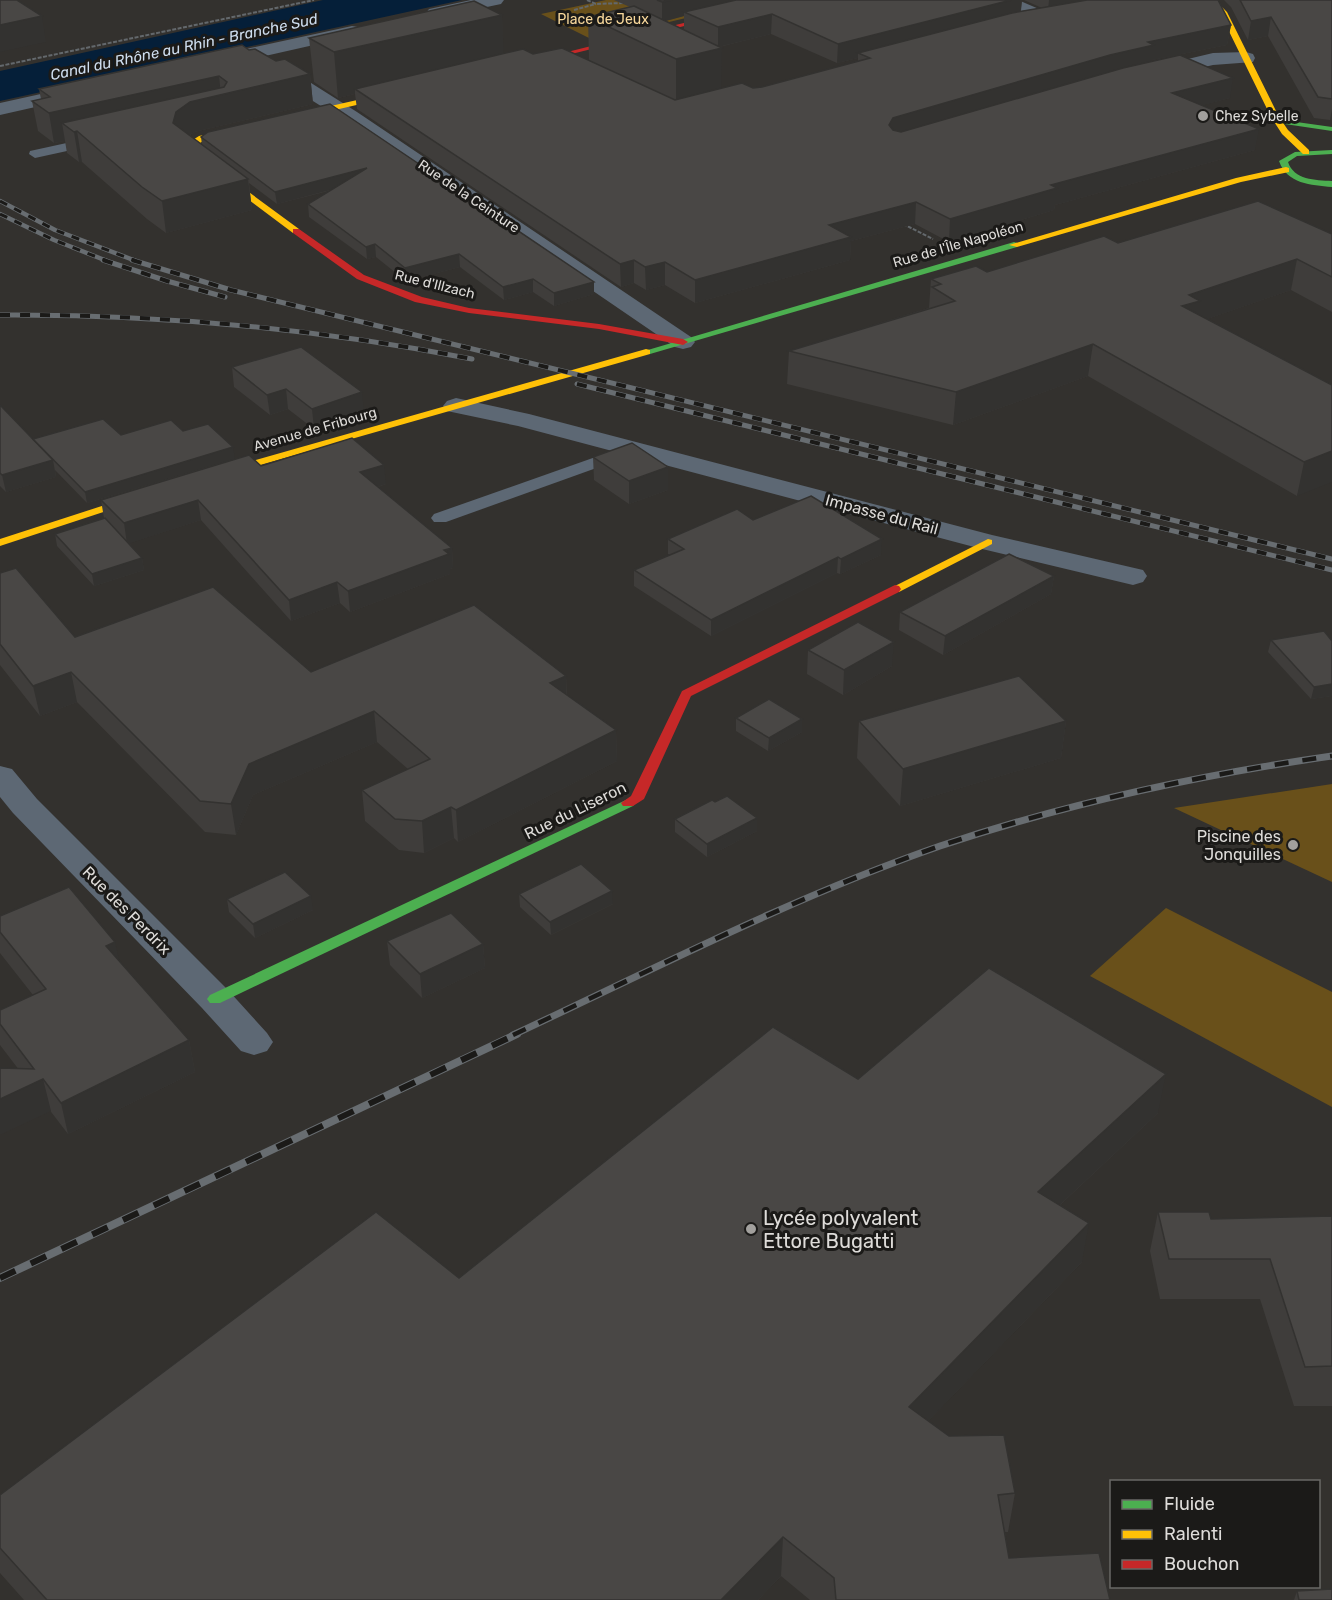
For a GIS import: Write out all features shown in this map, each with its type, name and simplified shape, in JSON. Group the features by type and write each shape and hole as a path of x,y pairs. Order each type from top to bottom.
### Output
{"street":[{"path":"413,18 495,0"},
{"path":"512,66 785,0"},
{"path":"1003,0 1047,19"},
{"path":"1211,0 1223,12 1278,121 1285,132 1306,152"},
{"path":"1009,25 1071,15"},
{"path":"217,61 367,28"},
{"name":"Rue de la Ceinture","path":"251,54 336,107 683,342"},
{"path":"558,56 585,69"},
{"path":"1137,76 1213,59 1246,58"},
{"path":"202,138 420,88"},
{"path":"0,109 91,89"},
{"path":"1278,121 1332,129"},
{"name":"Rue d'Illzach","path":"202,138 189,147 189,152 344,267 376,285 419,299 489,313 640,331 683,342"},
{"path":"1330,184 1302,179 1286,170 1283,161 1295,153 1332,152"},
{"name":"Rue de l'Île Napoléon","path":"641,354 969,257 1239,180 1286,170"},
{"name":"Avenue de Fribourg","path":"202,478 641,354"},
{"name":"Impasse du Rail","path":"456,406 520,419 988,542 1133,576"},
{"path":"0,543 156,492"},
{"name":"Rue du Liseron","path":"215,999 638,799 686,694 988,542"},
{"name":"Rue des Perdrix","path":"0,776 12,811 215,999 254,1042"}],"lane":[{"path":"187,127 202,138"},
{"path":"35,154 102,139"},
{"path":"440,518 632,449"}],"path":[{"path":"0,66 314,0"},
{"path":"587,0 596,4"},
{"path":"574,10 596,4 631,3"},
{"path":"894,219 969,257"}],"green space":[{"name":"Place de Jeux","path":"606,0 762,0 593,40 541,14"},
{"name":"Piscine des Jonquilles","path":"1332,784 1332,882 1174,808"},
{"path":"1166,908 1332,992 1332,1107 1090,976"}],"water":[{"name":"Canal du Rhône au Rhin - Branche Sud","path":"323,0 462,0 0,101 0,71"}],"building":[{"path":"0,0 17,0 42,16 0,25"},
{"path":"736,0 1011,0 838,44 772,14 718,27 684,12"},
{"path":"1087,0 1218,0 1231,25 1148,42 1154,45 1110,55 893,118 889,125 893,130 901,132 1123,68 1180,55 1233,78 1172,93 1259,129 1051,185 1057,188 950,219 916,202 829,225 851,237 695,280 665,262 645,267 634,260 620,264 355,89 523,49 533,54 562,48 675,100 742,83 753,88 762,87 870,58 858,53 1012,13"},
{"path":"1240,0 1332,0 1332,99 1318,97 1271,17 1251,21"},
{"path":"474,1 502,15 334,52 309,38"},
{"path":"634,6 722,48 676,59 588,17"},
{"path":"242,45 249,50 255,49 276,61 285,59 310,74 190,102 176,112 173,123 248,179 162,201 142,187 77,131 74,132 62,123 224,87 227,82 219,76 49,113 32,101 50,97 39,89"},
{"path":"330,104 594,282 554,293 533,279 503,287 459,254 405,268 375,244 366,247 308,204 367,168 275,192 201,137 208,132"},
{"path":"1258,201 1332,234 1332,277 1297,259 1189,295 1200,301 1182,306 1332,385 1332,451 1304,462 1093,344 956,392 789,351 955,301 932,287 941,284 931,279 976,266 987,272 1104,236 1118,243"},
{"path":"301,347 362,392 312,409 286,389 267,395 232,367"},
{"path":"0,405 53,460 2,475 0,473"},
{"path":"103,419 121,435 171,420 183,431 208,424 233,447 85,492 33,439"},
{"path":"352,438 384,465 360,472 452,548 444,550 449,554 348,591 337,582 289,600 198,500 124,523 101,500 249,455 261,466"},
{"path":"632,443 668,467 629,481 593,457"},
{"path":"811,496 882,539 841,559 838,557 711,620 634,570 684,549 668,539 737,509 753,520"},
{"path":"105,518 142,558 92,574 55,534"},
{"path":"1009,554 1054,576 945,636 900,612"},
{"path":"16,568 75,637 213,587 311,672 474,605 566,676 550,683 616,730 456,810 451,807 422,821 395,819 362,790 430,759 374,711 249,764 231,804 200,801 71,672 33,686 0,644 0,573"},
{"path":"858,622 894,642 844,670 808,650"},
{"path":"1324,631 1332,641 1332,684 1314,687 1271,640"},
{"path":"1019,676 1066,721 903,769 859,721"},
{"path":"769,699 802,719 769,738 736,718"},
{"path":"727,796 757,818 707,844 675,819 712,800 715,802"},
{"path":"581,864 612,891 550,922 519,894"},
{"path":"285,872 311,896 253,924 227,899"},
{"path":"69,887 115,942 106,946 189,1040 61,1103 43,1079 0,1099 0,1068 34,1069 0,1024 0,1010 46,989 0,932 0,916"},
{"path":"451,913 483,944 420,974 387,941"},
{"name":"Lycée polyvalent Ettore Bugatti","path":"989,968 1166,1074 1038,1192 1089,1223 909,1407 949,1436 1004,1435 1015,1493 998,1495 1009,1558 1099,1553 1110,1600 836,1600 834,1578 783,1537 721,1600 47,1600 0,1548 0,1495 376,1212 459,1278 773,1027 858,1079"},
{"path":"1158,1212 1209,1212 1211,1219 1332,1216 1332,1366 1305,1367 1270,1259 1169,1259"},
{"path":"1332,1589 1332,1600 1299,1600 1297,1591"}],"railway":[{"path":"0,201 55,230 136,261"},
{"path":"0,214 54,240 107,261"},
{"path":"103,260 225,297"},
{"path":"132,260 231,290 1332,559"},
{"path":"0,315 119,317 237,325 355,339 472,359"},
{"path":"577,384 1332,570"},
{"path":"513,1035 777,911 940,846 1037,816 1134,792 1183,781 1332,756"},
{"path":"0,1278 517,1034"}],"traffic: fast":[{"path":"1278,121 1332,129"},
{"path":"1332,152 1295,154 1283,161 1290,173 1296,177 1310,182 1332,184"},
{"path":"646,352 1014,245"},
{"path":"215,999 628,803"}],"traffic: slow":[{"path":"1211,0 1223,12 1275,117 1285,132 1306,152"},
{"path":"296,231 189,152 191,145 202,138 401,92"},
{"path":"1014,245 1239,180 1286,170"},
{"path":"214,475 646,352"},
{"path":"0,543 145,495"},
{"path":"895,589 988,542"}],"traffic: jam":[{"path":"527,63 785,0"},
{"path":"296,231 361,277 419,300 443,306 599,327 683,342"},
{"path":"628,803 637,799 686,694 895,589"}],"place":[{"name":"Chez Sybelle","path":"1203,116"},
{"name":"Piscine des Jonquilles","path":"1293,845"},
{"name":"Lycée polyvalent Ettore Bugatti","path":"751,1229"}]}
